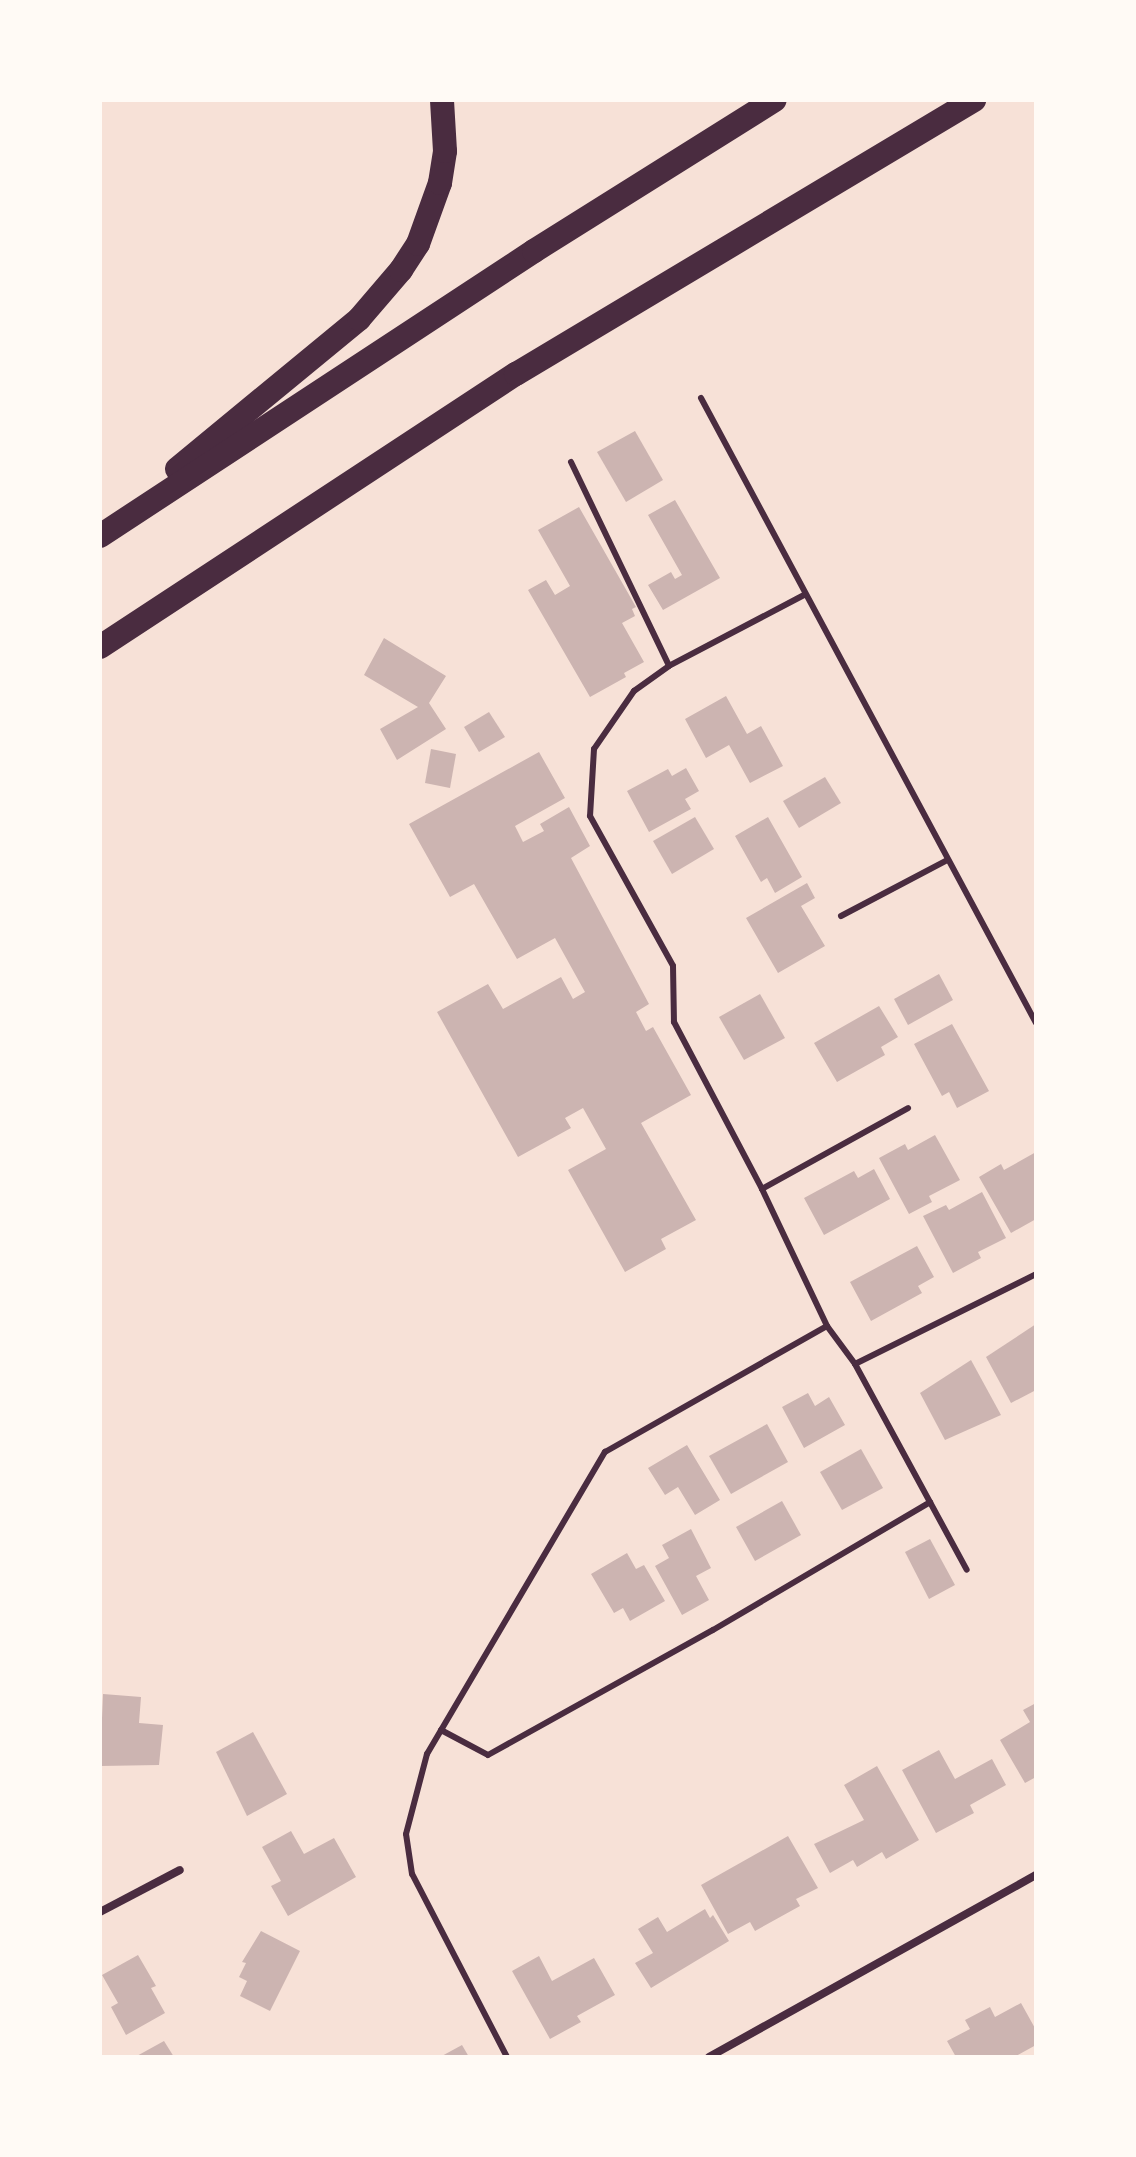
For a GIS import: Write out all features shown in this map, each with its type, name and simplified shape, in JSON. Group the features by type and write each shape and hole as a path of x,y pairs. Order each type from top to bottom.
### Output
{"highway":[{"path":"100,534 382,296 418,244 431,212 445,151 442,100"},
{"path":"100,534 534,251 775,100"},
{"path":"100,647 516,374 974,100"}],"street":[{"path":"100,1912 180,1870"},
{"path":"709,2057 1036,1875"}],"lane":[{"path":"701,398 1036,1023"},
{"path":"571,462 669,666"},
{"path":"804,595 669,666 634,691 594,749 590,816 673,966 674,1022 762,1189 827,1326 855,1364 967,1570"},
{"path":"841,916 947,860"},
{"path":"762,1189 908,1108"},
{"path":"855,1364 1036,1274"},
{"path":"507,2057 412,1874 406,1834 427,1754 605,1452 827,1326"},
{"path":"441,1730 488,1755 713,1630 930,1502"}],"building":[{"path":"635,431 663,480 626,502 597,452"},
{"path":"675,500 720,578 663,610 648,585 671,572 675,579 682,575 648,515"},
{"path":"579,507 636,607 632,609 635,616 622,623 644,662 624,673 626,677 590,697 528,590 546,580 555,595 570,586 538,530"},
{"path":"384,638 446,676 429,703 446,729 397,760 380,729 418,707 364,675"},
{"path":"726,696 747,734 761,726 783,766 750,783 729,745 706,758 685,719"},
{"path":"489,712 505,737 479,752 464,727"},
{"path":"431,749 456,754 450,788 425,783"},
{"path":"539,752 565,798 515,826 523,842 544,831 540,824 569,807 590,846 571,858 649,1004 636,1012 646,1031 653,1027 691,1095 641,1123 696,1220 661,1239 666,1249 625,1272 568,1170 606,1149 583,1108 565,1118 571,1128 518,1157 437,1012 488,984 503,1009 561,977 573,999 585,992 555,938 517,959 474,884 450,897 409,824"},
{"path":"686,768 699,791 685,799 691,809 649,832 627,791 668,769 672,776"},
{"path":"825,777 841,803 799,828 783,801"},
{"path":"695,817 714,849 672,874 653,841"},
{"path":"768,817 802,877 775,893 767,878 761,882 735,836"},
{"path":"807,883 815,898 801,906 825,946 778,973 746,918"},
{"path":"939,974 953,1000 908,1025 894,999"},
{"path":"760,994 785,1038 744,1060 719,1017"},
{"path":"879,1006 898,1037 881,1047 885,1055 837,1082 814,1043"},
{"path":"952,1024 989,1091 957,1108 949,1092 942,1096 914,1044"},
{"path":"935,1135 960,1180 929,1196 932,1202 909,1214 879,1158 905,1144 908,1150"},
{"path":"1036,1152 1036,1219 1011,1233 979,1177 1001,1164 1004,1170"},
{"path":"874,1169 890,1199 824,1235 804,1198 854,1171 858,1178"},
{"path":"982,1192 1006,1238 978,1252 981,1258 953,1273 923,1216 946,1205 949,1210"},
{"path":"917,1246 934,1277 918,1286 922,1293 871,1321 850,1282"},
{"path":"1036,1324 1036,1390 1011,1403 986,1357"},
{"path":"971,1360 1001,1415 945,1440 920,1393"},
{"path":"808,1393 815,1406 829,1397 845,1425 804,1448 782,1407"},
{"path":"767,1424 788,1462 731,1494 709,1456"},
{"path":"687,1445 720,1500 695,1515 678,1487 665,1495 648,1468"},
{"path":"861,1449 883,1488 842,1510 820,1472"},
{"path":"782,1501 801,1535 755,1561 736,1527"},
{"path":"691,1529 711,1568 696,1576 709,1600 682,1615 655,1566 669,1558 662,1545"},
{"path":"930,1539 955,1585 929,1599 905,1552"},
{"path":"627,1553 636,1569 644,1565 665,1601 630,1621 623,1608 614,1613 591,1574"},
{"path":"103,1694 141,1697 139,1723 163,1725 159,1765 100,1766"},
{"path":"1036,1703 1036,1777 1025,1783 1000,1740 1030,1722 1023,1710"},
{"path":"253,1732 287,1794 247,1816 216,1752"},
{"path":"939,1750 955,1779 992,1759 1006,1785 970,1805 974,1813 936,1833 902,1770"},
{"path":"877,1766 919,1840 886,1859 882,1852 857,1867 853,1860 830,1873 814,1844 864,1820 844,1785"},
{"path":"291,1831 304,1854 334,1838 356,1877 288,1916 271,1886 281,1881 262,1847"},
{"path":"788,1836 818,1888 796,1899 800,1906 755,1931 750,1922 728,1934 701,1885"},
{"path":"705,1909 710,1918 713,1915 729,1941 651,1988 635,1963 653,1953 638,1929 658,1917 667,1932"},
{"path":"261,1931 300,1951 270,2011 240,1996 247,1981 239,1977 246,1963 242,1962"},
{"path":"138,1955 156,1986 151,1988 165,2013 126,2035 111,2007 118,2003 102,1975"},
{"path":"539,1956 552,1981 594,1958 615,1995 577,2016 581,2022 550,2039 512,1971"},
{"path":"1021,2003 1036,2030 1036,2045 1014,2057 956,2057 947,2041 970,2029 965,2020 990,2007 995,2017"},
{"path":"164,2041 174,2057 135,2057"},
{"path":"462,2045 469,2057 440,2057"}]}
